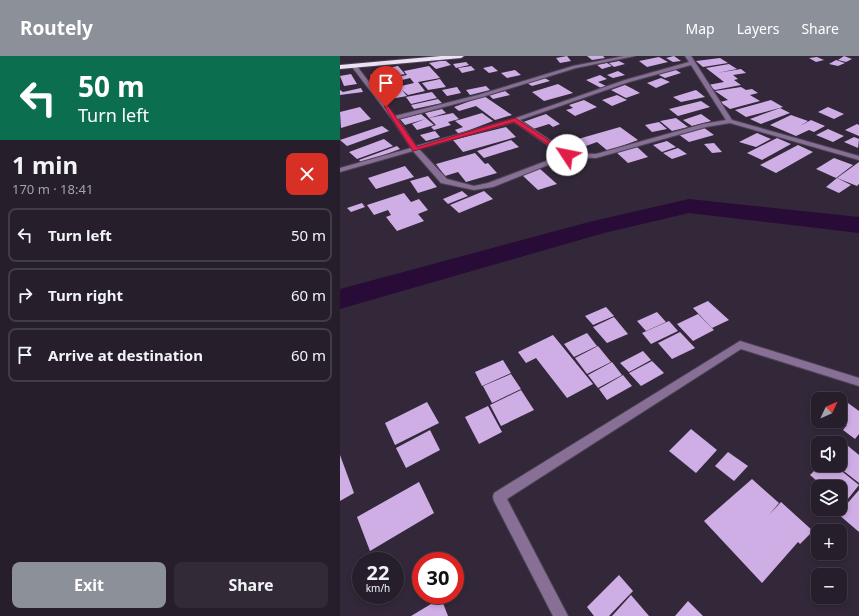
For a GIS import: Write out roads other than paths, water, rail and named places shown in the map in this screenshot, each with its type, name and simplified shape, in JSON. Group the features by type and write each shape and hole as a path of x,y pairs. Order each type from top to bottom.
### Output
{"highway":[{"path":"340,67 461,56"}],"street":[{"path":"394,118 480,96 575,67 632,56"},
{"path":"688,56 730,121"},
{"path":"340,170 515,120 627,81 692,63"},
{"path":"354,66 394,118 415,149 444,181 474,188 490,185 567,155 596,156 705,125 730,121 859,158"},
{"path":"515,120 567,155"},
{"path":"561,616 499,498 740,345 859,382"}],"waterway":[{"path":"340,299 598,227 689,206 859,225"}]}
